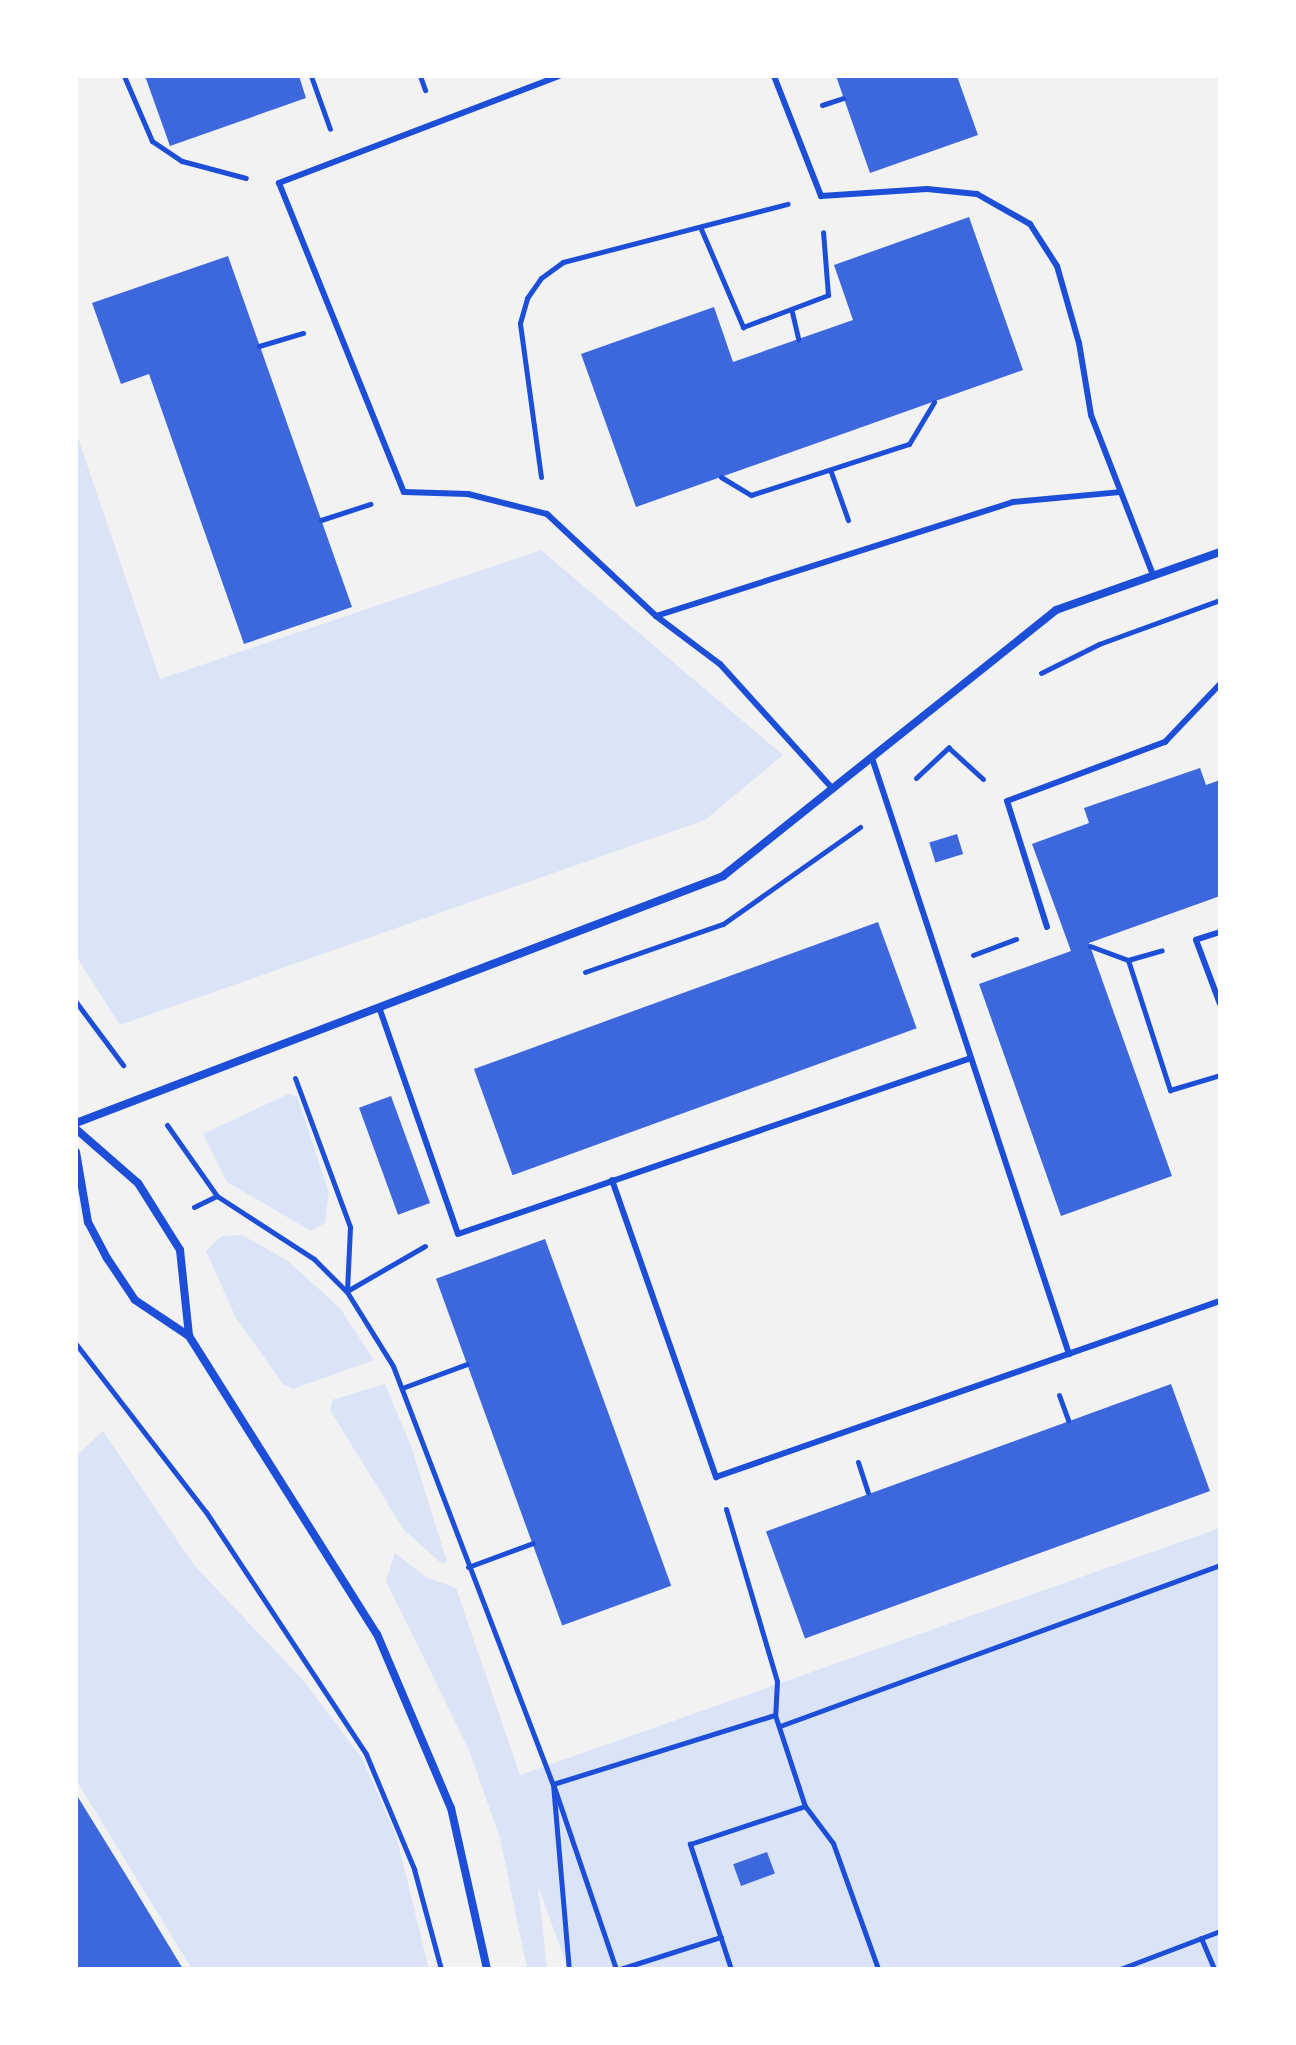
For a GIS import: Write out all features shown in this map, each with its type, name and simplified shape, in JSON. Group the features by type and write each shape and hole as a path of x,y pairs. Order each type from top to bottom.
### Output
{"street":[{"path":"189,1336 180,1250 138,1183 76,1126 144,1094 723,876 1056,610 1220,552"},
{"path":"76,1152 88,1222 107,1258 135,1300 189,1336 377,1634 451,1808 487,1969"}],"lane":[{"path":"559,76 279,183 404,492 468,494 547,514 656,616 720,664 833,789"},
{"path":"774,76 821,196 927,189 977,194 1030,224 1057,266 1079,343 1091,415 1153,575"},
{"path":"656,616 1013,502 1120,492"},
{"path":"1047,927 1007,801 1165,742 1220,684"},
{"path":"872,758 1069,1354"},
{"path":"1220,932 1196,940 1220,1004"},
{"path":"379,1007 458,1234 971,1058"},
{"path":"612,1180 716,1477 1220,1301"}],"path":[{"path":"124,76 152,141 182,161 279,183"},
{"path":"311,76 341,160"},
{"path":"547,514 523,370 520,323 527,298 541,278 563,262 821,196"},
{"path":"701,229 743,327 792,312 828,295 825,259"},
{"path":"792,312 798,339"},
{"path":"259,346 334,323"},
{"path":"721,477 751,495 831,472 909,444 934,402"},
{"path":"831,472 860,553"},
{"path":"321,520 404,492"},
{"path":"949,747 1007,801"},
{"path":"1090,946 1128,960 1167,948"},
{"path":"1128,960 1170,1090 1220,1075"},
{"path":"76,1002 217,1196 314,1259 347,1292 402,1388 553,1784 618,1969 721,1937"},
{"path":"295,1078 350,1227 347,1292"},
{"path":"347,1292 409,1253 458,1234"},
{"path":"76,1344 206,1512 366,1754 414,1869 441,1969"},
{"path":"402,1388 467,1364"},
{"path":"716,1477 777,1681 775,1715 805,1806 833,1843 878,1969"},
{"path":"468,1567 533,1543"},
{"path":"780,1726 1220,1565"},
{"path":"553,1784 775,1715"},
{"path":"553,1784 569,1969"},
{"path":"731,1969 690,1844 805,1806"},
{"path":"1120,1969 1220,1931"},
{"path":"1201,1938 1214,1969"}],"shaded area":[{"path":"76,432 160,679 541,550 783,755 705,820 120,1025 76,956"},
{"path":"288,1094 297,1096 329,1193 325,1223 311,1231 227,1182 203,1134"},
{"path":"242,1235 288,1261 340,1308 374,1360 293,1389 283,1384 236,1318 206,1251 222,1236"},
{"path":"385,1384 411,1446 447,1562 441,1563 404,1530 330,1410 332,1400"},
{"path":"103,1431 194,1565 302,1679 362,1758 396,1835 429,1969 192,1969 76,1780 76,1456"},
{"path":"1220,1528 1220,1969 568,1969 538,1886 547,1969 527,1969 500,1838 469,1750 386,1581 395,1553 426,1577 456,1588 520,1775"}],"building":[{"path":"145,76 299,76 306,98 170,146"},
{"path":"836,76 957,76 978,135 870,173"},
{"path":"969,217 1023,370 636,507 581,354 714,307 733,362 853,320 834,265"},
{"path":"228,256 352,607 244,644 149,374 121,384 92,303"},
{"path":"1200,768 1206,785 1220,780 1220,896 1089,943 1172,1176 1061,1216 979,984 1071,951 1032,844 1089,823 1084,808"},
{"path":"957,834 963,854 935,863 929,842"},
{"path":"878,922 917,1028 513,1175 474,1069"},
{"path":"391,1096 430,1203 398,1215 359,1108"},
{"path":"545,1239 671,1586 562,1625 436,1279"},
{"path":"1171,1384 1210,1491 805,1639 766,1531"},
{"path":"76,1794 126,1875 183,1969 76,1969"},
{"path":"767,1852 775,1874 741,1886 733,1864"}]}
